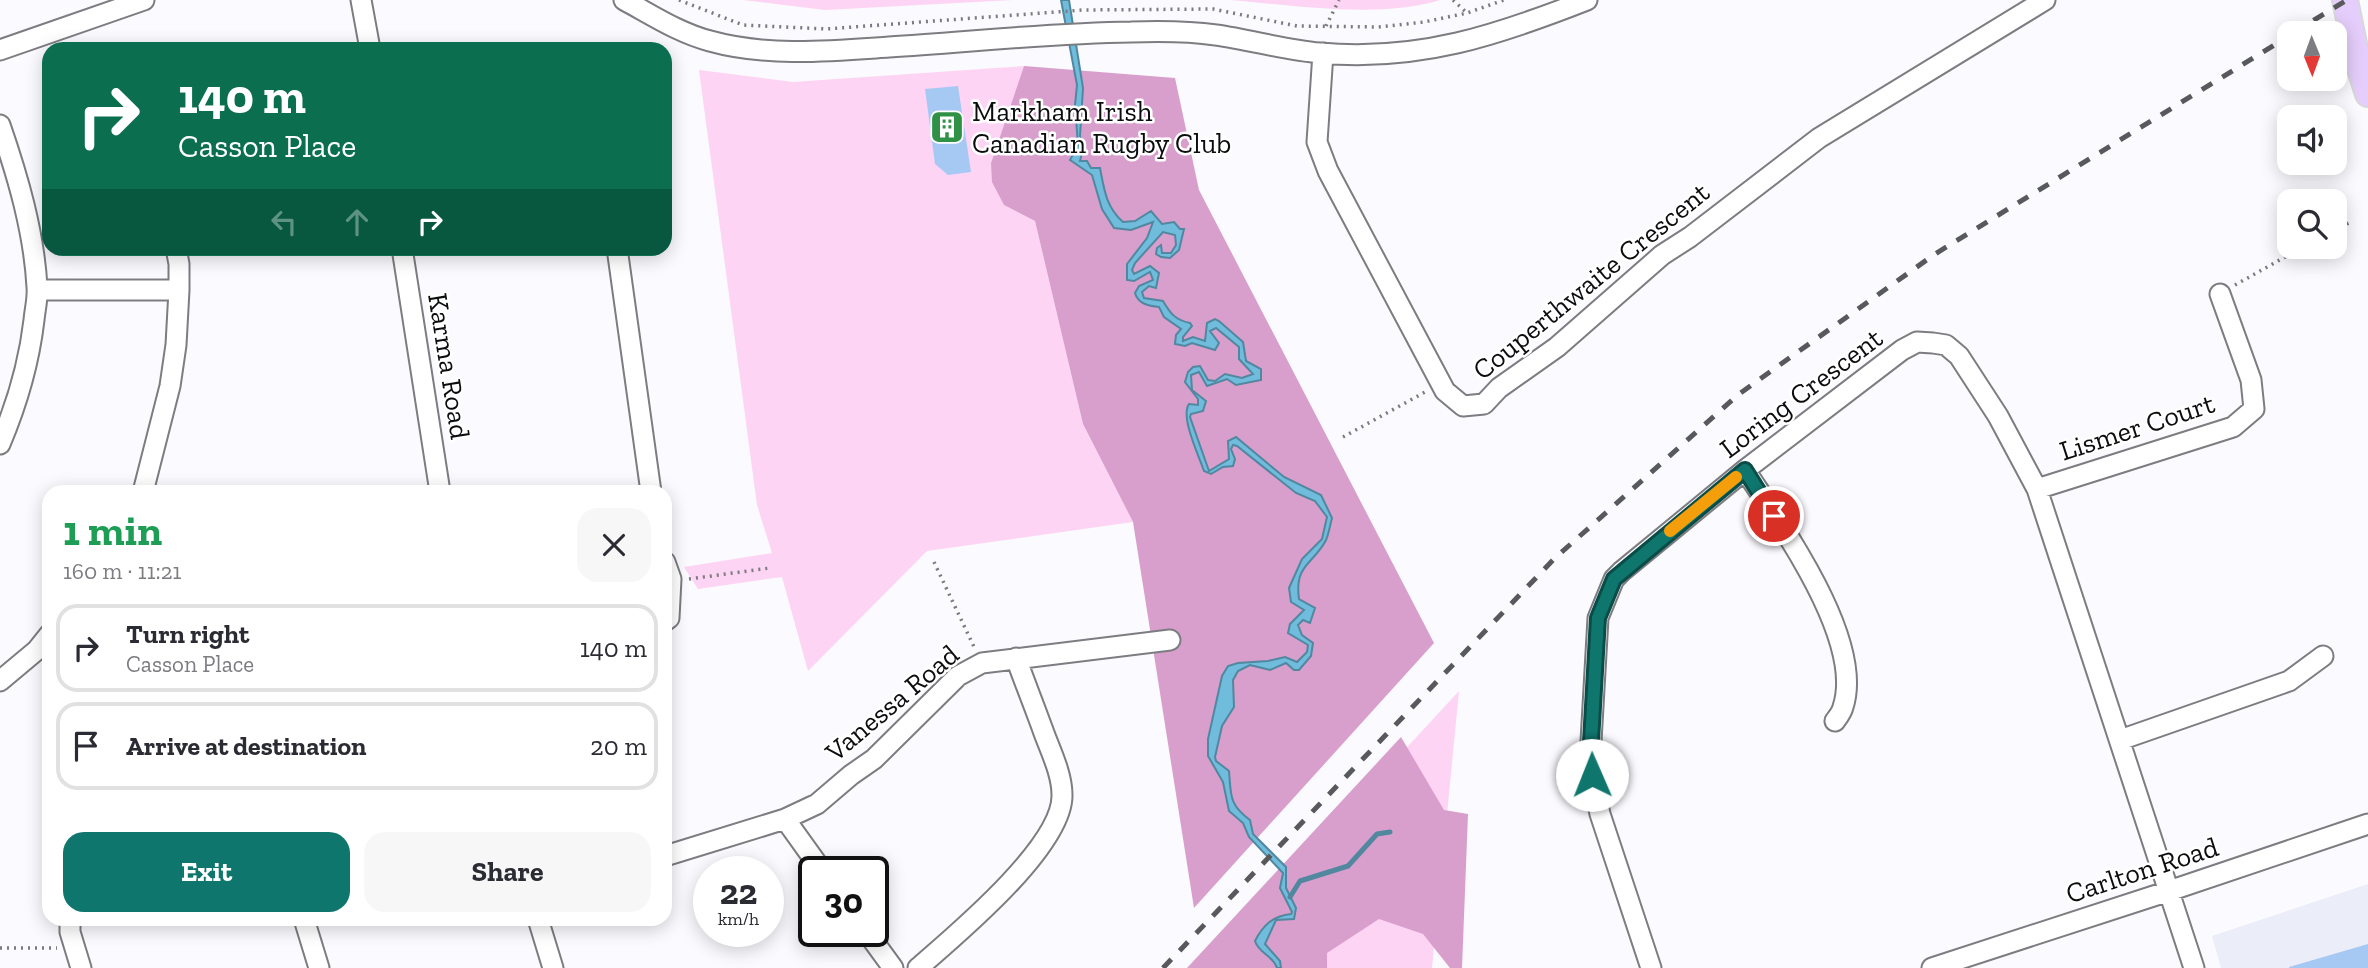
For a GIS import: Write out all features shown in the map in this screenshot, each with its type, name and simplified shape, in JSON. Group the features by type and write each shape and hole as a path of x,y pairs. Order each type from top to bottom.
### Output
{"main road":[{"path":"2345,0 2358,63 2368,94"}],"street":[{"path":"0,50 144,0"},
{"path":"361,0 369,42"},
{"path":"624,0 668,25 709,41 756,49 819,52 1070,34 1182,32 1323,53 1391,54 1461,43 1516,28 1587,0"},
{"name":"Couperthwaite Crescent","path":"1323,53 1317,142 1328,171 1445,391 1463,406 1484,404 1499,388 1557,347 1662,256 1819,138 2045,0"},
{"path":"0,125 25,208 38,290 24,376 14,412 0,444"},
{"path":"145,485 170,386 176,345 178,256"},
{"name":"Karma Road","path":"403,256 439,485"},
{"path":"618,256 649,485"},
{"path":"38,290 179,290"},
{"name":"Lismer Court","path":"2037,489 2233,427 2254,409 2251,380 2220,294"},
{"name":"Loring Crescent","path":"1651,968 1600,814 1590,759 1598,618 1614,579 1745,470 1902,350 1917,342 1946,345 1959,356 1998,416 2037,489 2194,968"},
{"path":"1745,470 1789,538 1822,598 1838,637 1846,666 1846,689 1843,708 1835,721"},
{"name":"Vanessa Road","path":"672,854 785,819 817,804 874,759 958,676 982,663 1170,640"},
{"path":"0,681 42,644"},
{"path":"2120,740 2289,681 2323,656"},
{"path":"918,968 962,930 1038,851 1059,815 1062,794 1054,760 1016,658"},
{"path":"785,819 812,856"},
{"name":"Carlton Road","path":"1932,968 2368,824"},
{"path":"70,926 81,968"},
{"path":"306,926 319,968"},
{"path":"540,926 553,968"},
{"path":"877,947 892,968"}],"path":[{"path":"1326,26 1339,0"},
{"path":"1453,0 1467,13"},
{"path":"2347,224 2351,222"},
{"path":"2220,294 2280,259"},
{"path":"1343,437 1441,383"},
{"path":"934,562 982,663"},
{"path":"672,582 770,568"},
{"path":"0,948 75,948"}],"shaded area":[{"path":"743,0 1013,0 825,10"},
{"path":"1229,0 1440,0 1416,6 1363,10"},
{"path":"1024,66 991,163 1004,205 1035,221 1083,424 1133,522 927,551 808,671 782,577 698,589 684,567 772,553 757,505 699,70 793,82"},
{"path":"1024,66 1175,78 1199,190 1434,643 1194,908 1133,522 1083,424 1035,221 1004,205 992,182 991,163"},
{"path":"1459,691 1432,968 1203,968"},
{"path":"1401,737 1444,810 1468,814 1462,968 1450,968 1423,934 1379,919 1327,953 1327,968 1187,968"},
{"path":"2368,884 2368,968 2221,968 2212,936"}],"water":[{"path":"1061,0 1069,0 1083,88 1080,136 1083,149 1080,161 1087,161 1091,168 1100,168 1109,204 1123,222 1135,221 1151,211 1162,224 1174,222 1180,229 1184,229 1179,250 1170,258 1156,254 1161,245 1162,253 1171,253 1176,245 1175,235 1163,232 1135,263 1132,270 1134,274 1150,266 1159,273 1156,288 1149,286 1142,292 1144,298 1163,301 1180,320 1190,323 1192,326 1183,341 1193,337 1205,341 1207,323 1215,319 1219,321 1243,342 1246,361 1261,369 1261,380 1236,385 1227,379 1207,386 1199,372 1191,375 1192,390 1206,401 1203,411 1191,414 1190,417 1209,471 1229,459 1228,441 1236,437 1284,477 1321,495 1332,518 1326,540 1299,578 1299,599 1315,608 1310,623 1303,620 1298,625 1302,635 1313,643 1311,656 1299,670 1294,670 1286,663 1270,670 1250,665 1238,671 1233,680 1234,707 1222,726 1215,757 1216,761 1229,771 1232,799 1250,820 1253,834 1286,867 1286,888 1296,908 1294,919 1276,920 1265,944 1280,961 1281,968 1277,968 1255,941 1269,922 1292,912 1280,888 1283,873 1249,837 1243,823 1229,811 1223,782 1208,756 1208,739 1222,676 1228,666 1285,657 1297,662 1307,652 1308,645 1288,633 1290,624 1304,610 1291,602 1289,588 1302,559 1322,539 1327,517 1315,501 1296,493 1237,446 1233,445 1231,449 1235,459 1233,466 1223,467 1211,474 1204,471 1187,418 1189,404 1198,405 1198,399 1185,382 1188,372 1193,367 1200,366 1208,380 1215,381 1225,374 1242,378 1253,374 1239,359 1239,347 1216,328 1210,331 1219,343 1215,350 1192,343 1185,346 1175,344 1176,335 1181,329 1164,317 1159,307 1141,302 1136,297 1139,286 1153,280 1150,272 1134,281 1127,280 1127,264 1147,238 1153,222 1131,230 1114,228 1102,209 1092,175 1070,160 1078,145 1075,105 1077,85"}],"building":[{"name":"Markham Irish Canadian Rugby Club","path":"958,86 971,172 948,175 935,164 925,89"},
{"path":"2368,944 2368,968 2289,968 2289,967"}],"waterway":[{"path":"1290,897 1300,881 1348,866 1377,834 1390,832"}],"railway":[{"path":"2313,21 2347,0"},
{"path":"1163,968 1554,559 1739,394 1935,254 2277,43"}],"slow traffic":[{"path":"1670,531 1736,477"}],"place":[{"name":"Markham Irish Canadian Rugby Club","path":"947,127"}],"route":[{"path":"1592,775 1590,759 1598,618 1614,579 1745,470 1774,516"}]}
